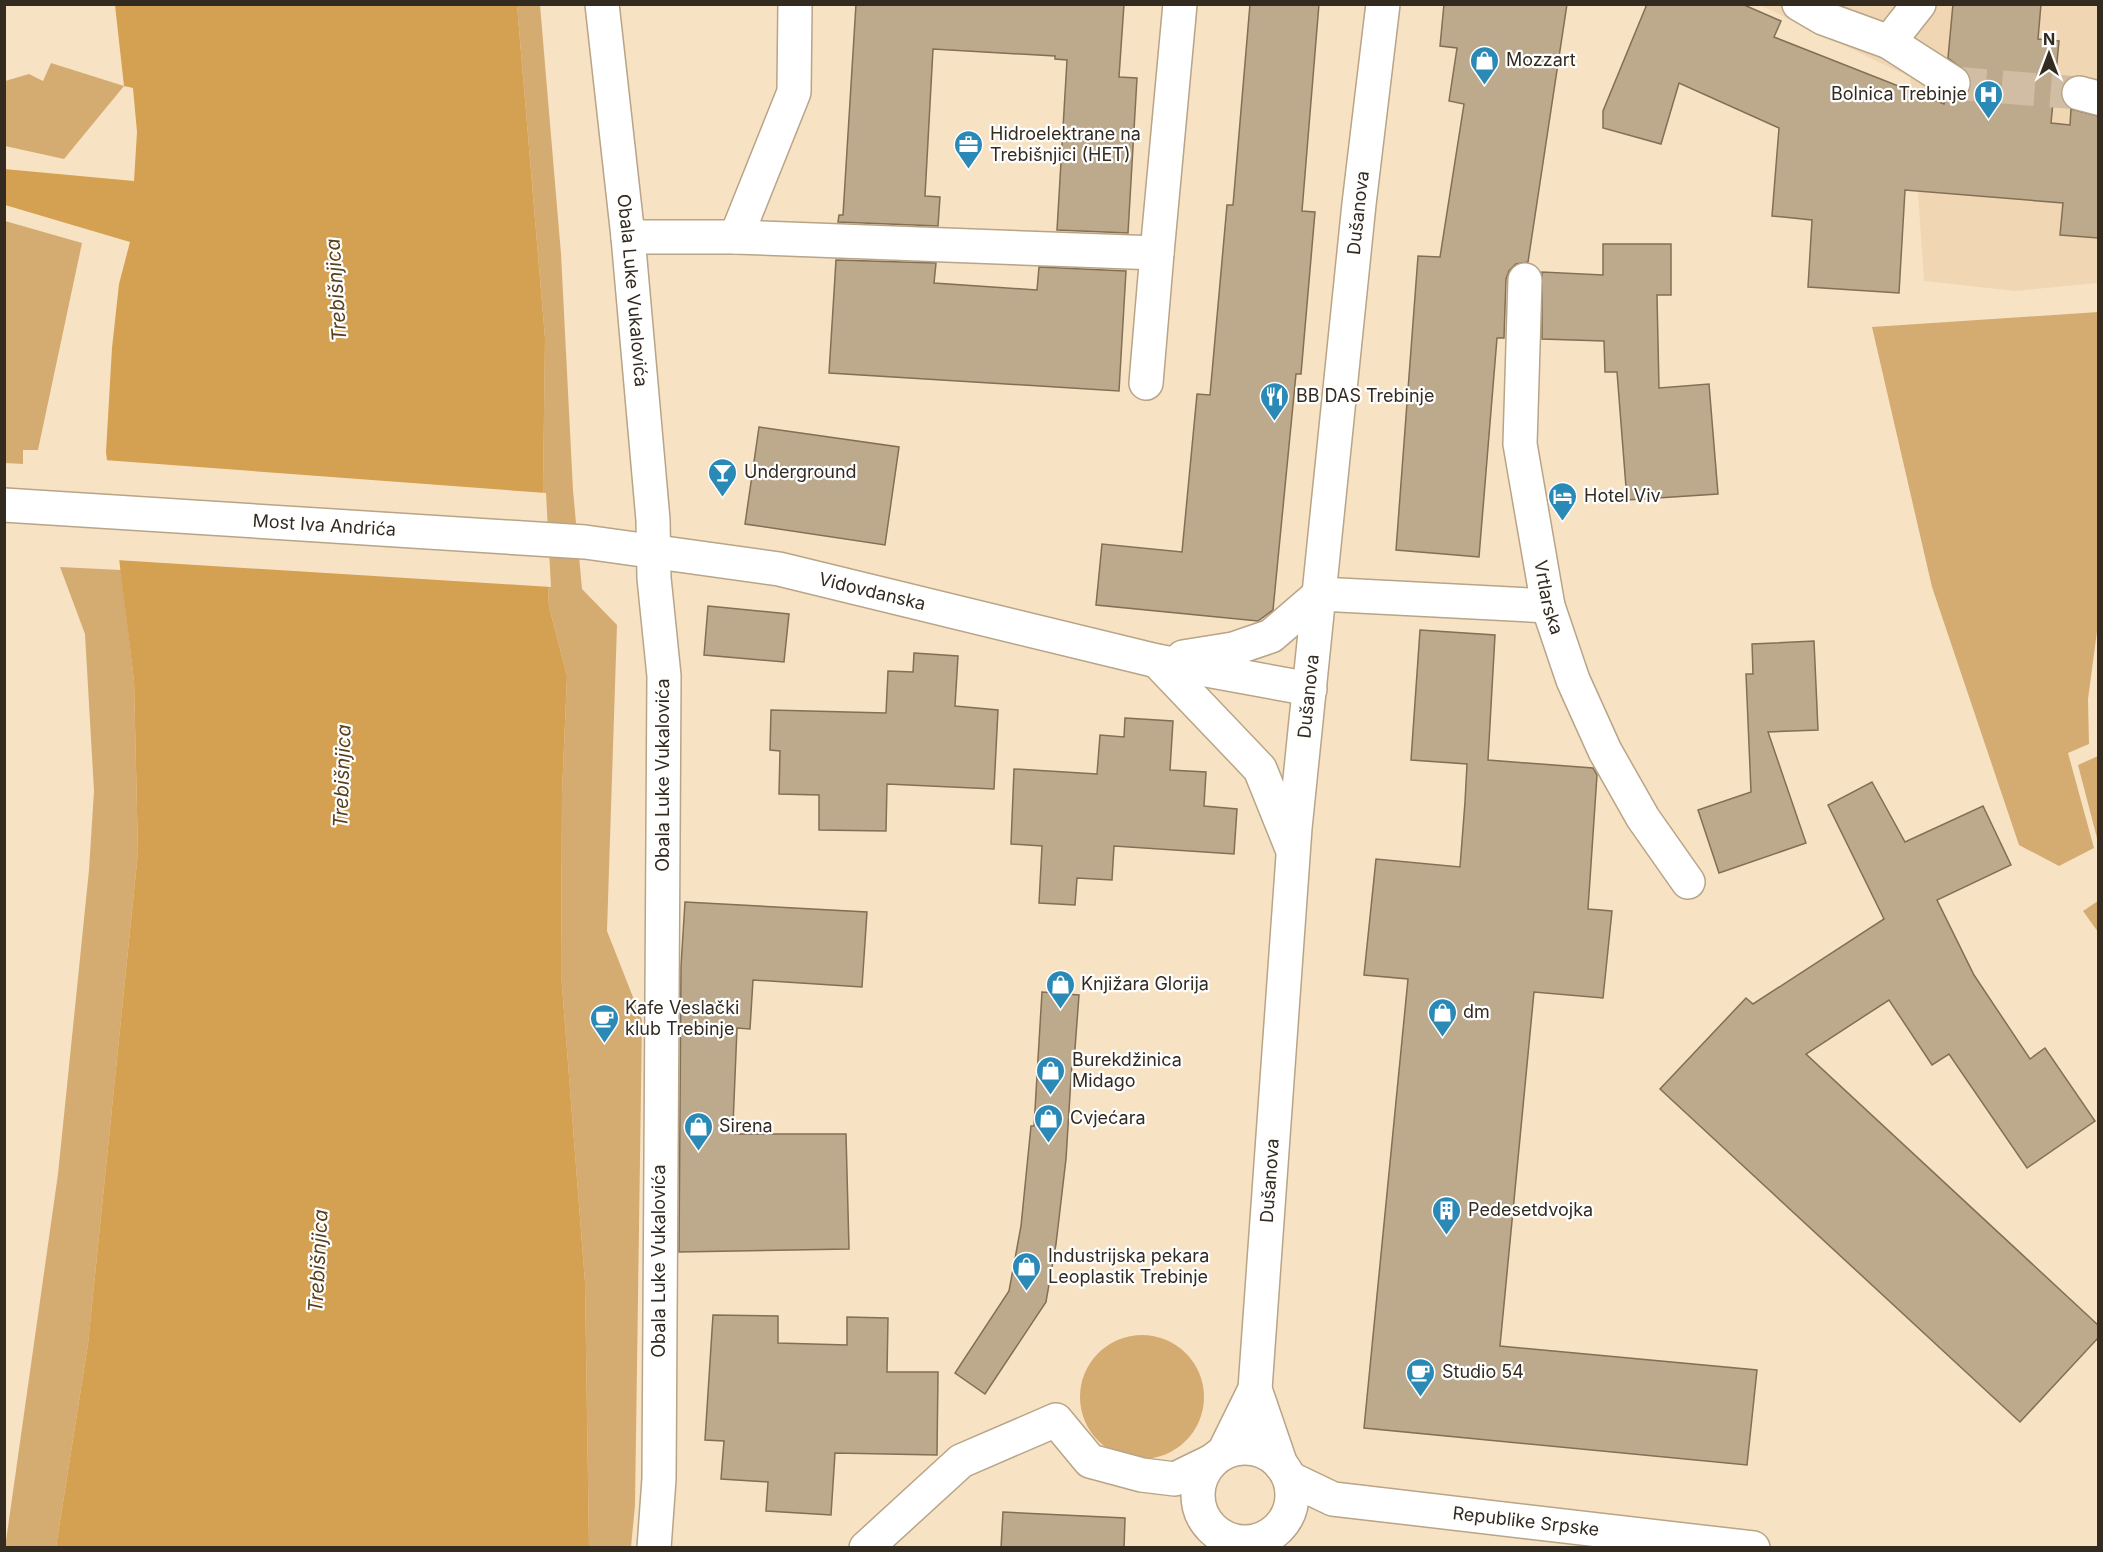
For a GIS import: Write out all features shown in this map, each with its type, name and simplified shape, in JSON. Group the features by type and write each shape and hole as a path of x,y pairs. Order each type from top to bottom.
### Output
{"street":[{"name":"Obala Luke Vukalovića","path":"602,4 628,237 655,550 654,578 664,676 659,1479 654,1548"},
{"path":"736,237 794,92 795,4"},
{"path":"1146,383 1180,4"},
{"name":"Dušanova","path":"1255,1389 1294,853 1359,204 1383,4"},
{"path":"1799,4 1823,18 1889,42 1953,83"},
{"path":"1889,42 1919,4"},
{"path":"628,237 736,237 1157,252"},
{"name":"Vrtlarska","path":"1525,280 1520,444 1548,606 1573,680 1605,751 1643,819 1688,882"},
{"name":"Most Iva Andrića","path":"4,505 585,542"},
{"name":"Vidovdanska","path":"585,542 779,569 1157,661 1310,688"},
{"path":"1320,594 1548,606"},
{"name":"Vidovdanska","path":"1157,661 1233,649 1271,636 1320,594"},
{"path":"1157,661 1260,769 1294,853"},
{"path":"1209,1527 1198,1488 1203,1473 1218,1456 1255,1389"},
{"path":"1175,1479 1209,1527 1226,1539 1255,1544 1283,1523 1287,1484 1255,1389"},
{"path":"866,1548 961,1461 1056,1420 1090,1461 1142,1475 1175,1479 1218,1456 1240,1448 1255,1449 1270,1454 1287,1484"},
{"name":"Republike Srpske","path":"1287,1484 1333,1499 1753,1548"}],"shaded area":[{"path":"517,5 540,5 561,254 573,490 582,589 617,625 607,931 642,1020 635,1505 631,1547 589,1547 585,1282 561,973 562,793 567,676 549,607 543,486 545,338"},
{"path":"1760,5 2098,5 2098,283 2015,291 1924,281 1910,77"},
{"path":"51,63 124,86 64,159 5,146 5,81 29,74 43,81"},
{"path":"5,221 82,243 38,450 23,450 23,464 5,463"},
{"path":"2098,312 2098,624 2088,699 2089,744 2068,753 2094,848 2059,866 2019,845 1932,587 1872,327"},
{"path":"60,567 121,570 134,681 138,852 88,1344 56,1547 5,1548 58,1174 89,870 94,791 85,634"},
{"path":"2098,756 2098,842 2078,765"},
{"path":"2098,901 2098,932 2083,911"},
{"path":"1142,1335 1166,1340 1186,1353 1199,1373 1204,1397 1199,1421 1186,1441 1166,1454 1142,1459 1118,1454 1098,1441 1085,1421 1080,1397 1085,1373 1098,1353 1118,1340"}],"water":[{"name":"Trebišnjica","path":"115,5 517,5 545,338 543,486 549,607 567,676 562,793 561,973 585,1282 589,1547 56,1547 88,1344 138,852 134,681 106,452 112,348 119,284 130,242 5,205 4,169 134,181 137,132 133,88 124,86"}],"pier":[{"path":"104,460 546,493 551,587 116,560"}],"building":[{"path":"856,4 1124,4 1119,77 1137,78 1128,233 1057,230 1067,60 1055,59 1055,56 933,49 925,196 940,197 938,226 838,222 839,215 843,215"},
{"path":"1250,4 1319,4 1302,211 1315,212 1301,374 1296,374 1273,610 1258,621 1096,605 1102,544 1182,552 1197,394 1210,395 1227,205 1233,205"},
{"path":"1444,4 1567,4 1528,262 1516,264 1509,271 1506,279 1504,338 1497,338 1479,557 1396,550 1418,256 1440,257 1464,104 1449,101 1457,48 1440,46"},
{"path":"1647,4 1742,4 1781,21 1774,37 1944,104 1945,99 1953,102 1962,99 1968,94 1972,84 1969,74 1948,58 1953,4 2041,4 2038,39 2059,41 2051,123 2070,125 2071,109 2098,116 2098,238 2060,235 2063,203 1905,190 1899,293 1808,287 1812,220 1772,216 1779,128 1679,83 1661,144 1603,128 1603,111"},
{"path":"1603,244 1671,244 1671,295 1657,295 1659,388 1709,384 1718,494 1627,500 1617,372 1605,372 1604,341 1542,339 1542,272 1603,275"},
{"path":"836,260 936,263 934,283 1037,290 1039,267 1126,271 1119,391 829,373"},
{"path":"759,427 899,447 885,545 745,524"},
{"path":"708,606 789,614 784,662 704,655"},
{"name":"Pedesetdvojka","path":"1420,630 1495,635 1488,760 1593,768 1597,775 1588,909 1612,911 1603,998 1534,992 1500,1346 1757,1370 1747,1465 1364,1428 1408,979 1364,975 1376,859 1460,867 1465,802 1467,764 1411,760"},
{"path":"1814,641 1818,730 1768,732 1806,843 1719,873 1698,810 1751,792 1746,674 1753,674 1752,644"},
{"path":"914,653 958,656 955,706 998,710 994,789 887,784 886,831 819,830 819,795 779,794 780,751 770,750 771,710 886,713 888,671 913,672"},
{"path":"1125,718 1173,721 1170,770 1206,772 1204,806 1237,809 1234,854 1114,846 1112,880 1077,878 1075,905 1039,903 1042,846 1011,844 1014,769 1097,774 1100,735 1124,737"},
{"path":"1872,782 1905,842 1983,806 2011,865 1937,900 1974,975 2030,1059 2045,1048 2095,1121 2027,1168 1949,1054 1932,1065 1889,1000 1806,1054 2098,1325 2098,1338 2020,1422 1660,1089 1746,998 1753,1004 1884,919 1828,805"},
{"path":"685,902 867,912 862,987 753,980 750,1029 737,1028 733,1125 736,1125 736,1134 846,1134 849,1249 679,1252 681,966"},
{"path":"1042,992 1079,995 1066,1159 1056,1244 1046,1302 985,1394 955,1373 1009,1291 1021,1226 1031,1126 1034,1126"},
{"path":"713,1315 778,1316 778,1343 847,1345 847,1317 888,1318 887,1372 938,1372 937,1455 835,1453 831,1515 766,1511 768,1482 721,1479 724,1441 705,1440"},
{"path":"1003,1512 1125,1518 1124,1548 1001,1548"}],"tunnel":[{"path":"1953,83 2079,93"}],"place":[{"name":"Mozzart","path":"1485,86"},
{"name":"Bolnica Trebinje","path":"1988,120"},
{"name":"Hidroelektrane na Trebišnjici (HET)","path":"969,170"},
{"name":"BB DAS Trebinje","path":"1275,422"},
{"name":"Underground","path":"723,498"},
{"name":"Hotel Viv","path":"1563,522"},
{"name":"Knjižara Glorija","path":"1060,1010"},
{"name":"dm","path":"1442,1038"},
{"name":"Kafe Veslački klub Trebinje","path":"604,1044"},
{"name":"Burekdžinica Midago","path":"1051,1096"},
{"name":"Cvjećara","path":"1049,1144"},
{"name":"Sirena","path":"698,1152"},
{"name":"Pedesetdvojka","path":"1447,1236"},
{"name":"Industrijska pekara Leoplastik Trebinje","path":"1027,1292"},
{"name":"Studio 54","path":"1421,1398"}]}
